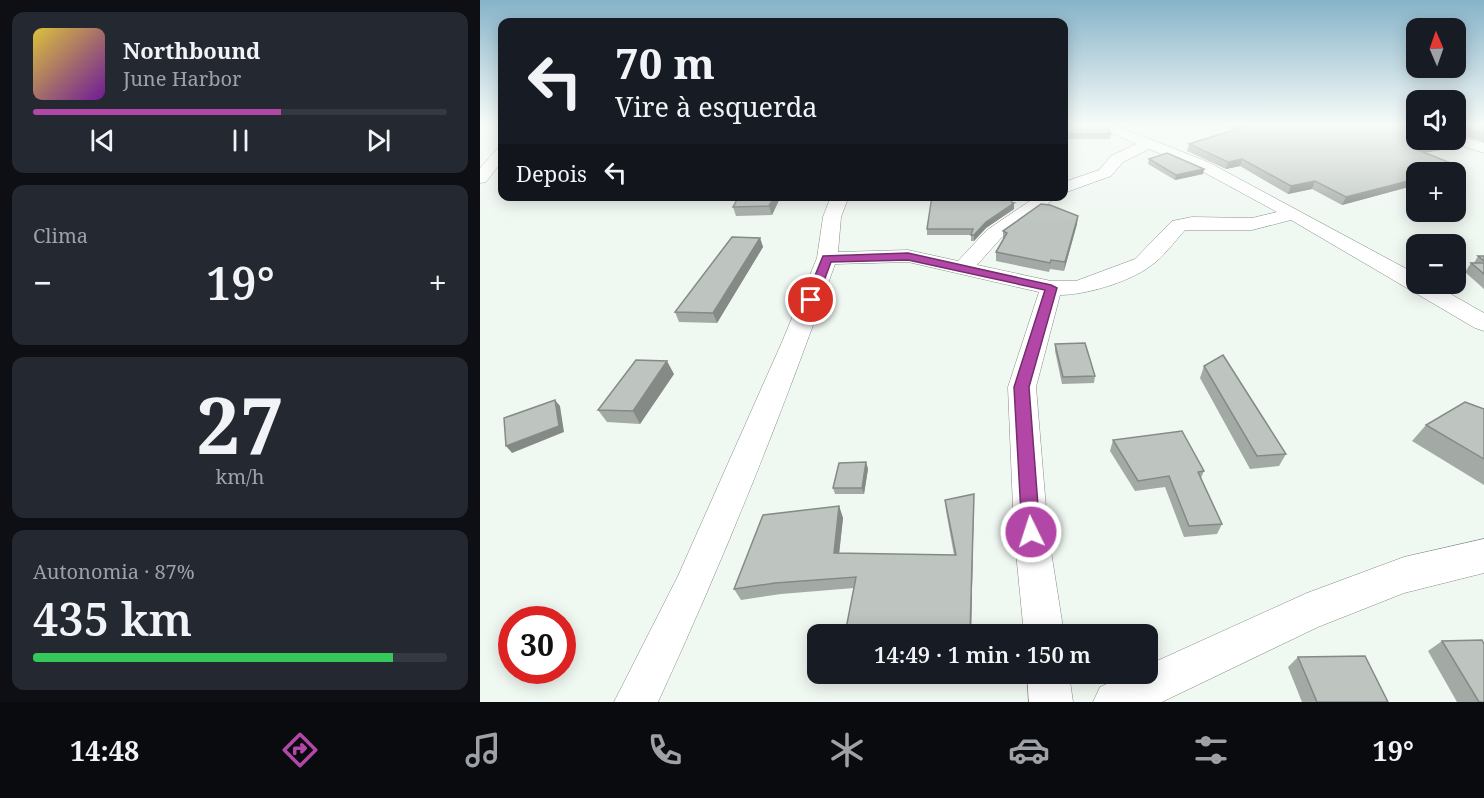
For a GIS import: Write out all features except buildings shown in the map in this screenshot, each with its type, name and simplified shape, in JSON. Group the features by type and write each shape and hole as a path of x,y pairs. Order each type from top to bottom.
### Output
{"street":[{"path":"480,178 498,157"},
{"path":"1068,187 1105,173 1122,157"},
{"path":"1181,157 1202,165 1293,213 1484,323"},
{"path":"636,702 691,589 795,342 827,258 832,217 838,201"},
{"path":"963,268 994,234 1043,201"},
{"path":"827,258 908,256 984,275 1051,288 1076,288 1096,284 1142,263 1179,225 1192,223 1252,224 1293,213"},
{"path":"1043,624 1031,532 1022,387 1051,288"},
{"path":"1115,702 1307,612 1404,575 1484,556"},
{"path":"1049,684 1052,702"}],"route":[{"path":"811,300 827,258 908,256 984,275 1051,288 1045,315 1031,350 1022,387 1031,532"}]}
